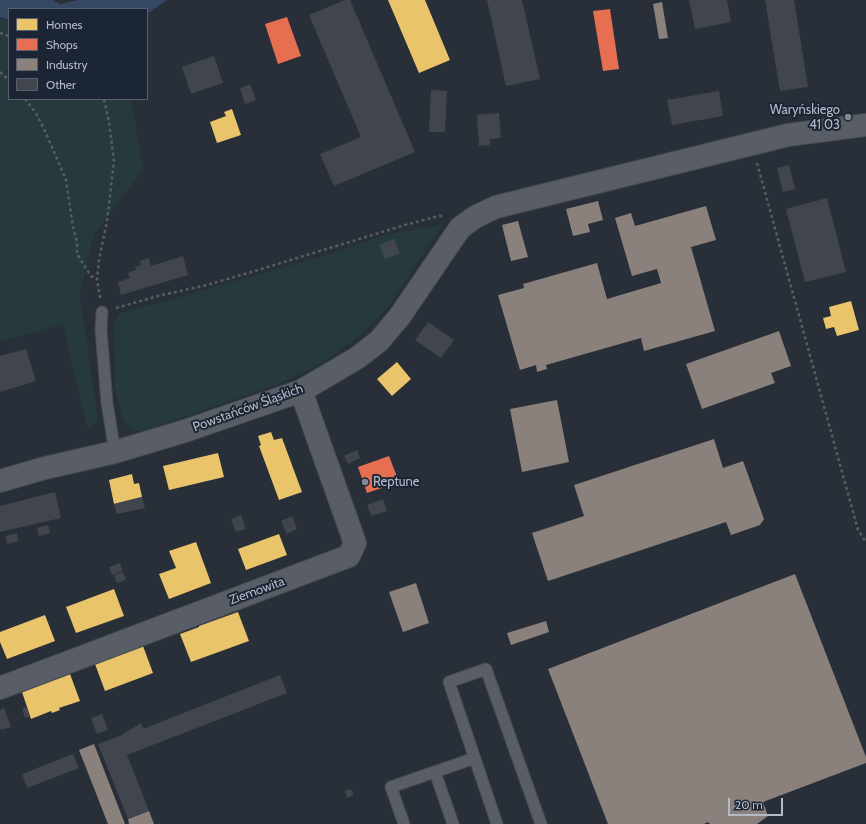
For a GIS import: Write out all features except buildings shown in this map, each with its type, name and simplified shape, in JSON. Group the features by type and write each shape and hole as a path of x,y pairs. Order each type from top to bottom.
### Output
{"street":[{"name":"Powstańców Śląskich","path":"0,480 115,452 185,431 301,390 357,358 379,341 400,316 460,228 475,217 496,207 788,135 866,125"},
{"name":"Ziemowita","path":"0,688 349,556 355,543 301,390"}],"lane":[{"path":"102,312 100,330 107,403 115,452"},
{"path":"497,824 449,682 486,669 541,824"},
{"path":"404,824 392,787 475,758"},
{"path":"435,772 453,824"}],"path":[{"path":"0,72 8,79"},
{"path":"26,100 36,113 66,180 73,228 77,242 77,254 91,276 97,280"},
{"path":"104,100 109,122 114,161 107,222 99,259 97,280 102,312 248,273 439,216 475,217"},
{"path":"752,144 858,530 866,542"}],"green space":[{"path":"0,17 8,21 8,100 130,100 132,104 143,169 93,236 80,295 98,422 87,428 63,324 0,342"},
{"path":"442,225 388,307 358,337 322,363 276,385 146,430 133,431 123,420 115,389 114,324 119,314 328,255 384,235"}],"water":[{"path":"0,0 53,0 60,4 78,0 167,0 148,13 148,8 8,8 8,20 0,17"}],"place":[{"name":"Waryńskiego 41 03","path":"848,117"},
{"name":"Reptune","path":"365,482"}]}
